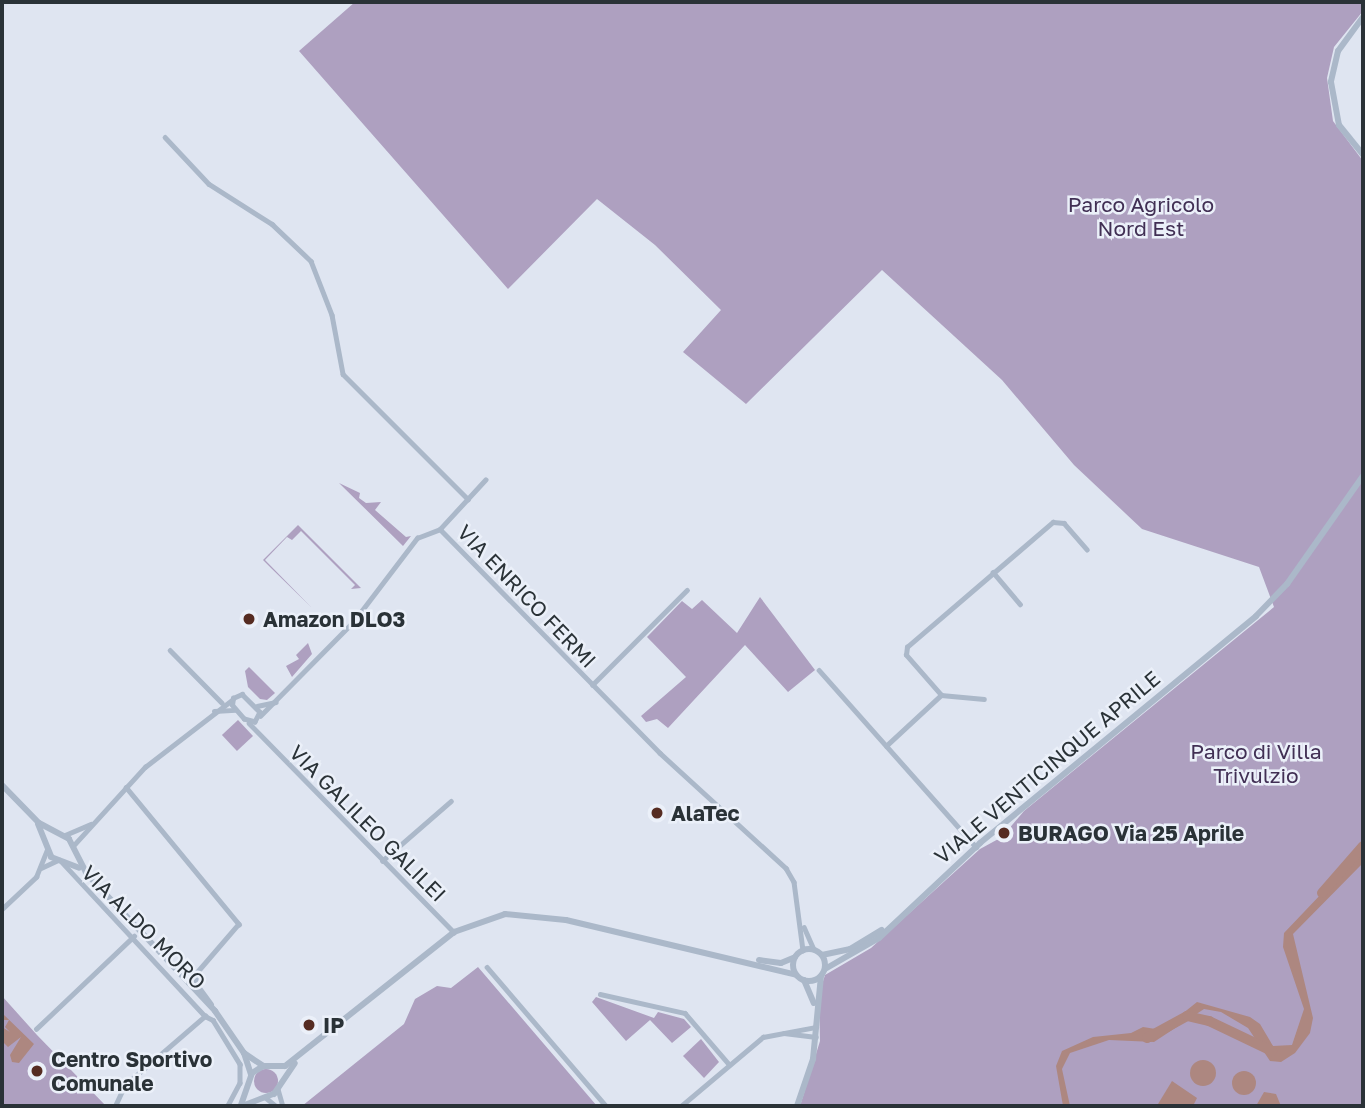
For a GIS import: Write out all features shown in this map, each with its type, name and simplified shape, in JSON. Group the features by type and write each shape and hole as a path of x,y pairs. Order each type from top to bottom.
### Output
{"street":[{"path":"1363,17 1338,51 1331,88 1339,125 1363,155"},
{"path":"165,137 209,184 272,224 311,261 332,314 343,374 468,499"},
{"name":"VIALE VENTICINQUE APRILE","path":"825,969 874,942 976,847 1222,644 1287,584 1363,476"},
{"path":"249,723 259,719 353,622 417,538 440,529 485,480"},
{"path":"984,699 941,695 906,651 1053,522 1064,523 1087,549"},
{"name":"VIA ENRICO FERMI","path":"440,529 660,753 786,868 793,877 801,920"},
{"path":"993,572 1020,604"},
{"path":"592,685 687,590"},
{"path":"170,650 222,703"},
{"path":"819,670 976,847"},
{"path":"2,909 40,869 60,860 73,848 126,787 222,703 242,694 257,706 259,735"},
{"path":"886,746 941,695"},
{"path":"213,711 235,710 232,699"},
{"path":"257,706 276,701"},
{"name":"VIA GALILEO GALILEI","path":"235,710 454,932"},
{"path":"2,785 35,820 61,835 73,848 86,873 215,1012"},
{"path":"126,787 239,923 198,969 196,982 244,1053 251,1075 241,1106"},
{"path":"382,861 451,801"},
{"path":"35,820 48,847 60,860 86,873"},
{"path":"40,869 48,847 61,835 92,823"},
{"name":"VIA ALDO MORO","path":"60,860 134,936 205,1016 213,1020 240,1064 240,1083 228,1106"},
{"path":"241,1106 279,1086 298,1059 454,932 488,917 525,914 730,956 781,963 803,950 814,949"},
{"name":"VIALE VENTICINQUE APRILE","path":"822,955 856,946 898,919"},
{"path":"797,1106 816,1037 815,1012 821,976 825,969 822,955 814,949 801,920"},
{"path":"801,920 803,950"},
{"path":"36,1029 134,936"},
{"path":"730,956 796,975 804,980 815,1012"},
{"path":"794,957 796,975"},
{"path":"487,967 606,1106"},
{"path":"804,980 821,976"},
{"path":"600,994 685,1013 729,1064"},
{"path":"115,1106 125,1085 205,1016"},
{"path":"681,1106 755,1042 779,1033 816,1027"},
{"path":"779,1033 816,1037"},
{"path":"244,1053 263,1066 273,1068 298,1059"},
{"path":"251,1075 263,1066"},
{"path":"273,1068 283,1106"},
{"path":"250,1083 275,1106"}],"green space":[{"name":"Parco Agricolo Nord Est","path":"355,2 1363,2 1363,11 1334,47 1327,78 1333,121 1363,161 1363,1106 800,1106 820,1041 819,994 825,975 871,948 980,849 1002,837 1024,811 1274,607 1259,567 1142,529 1074,465 1002,380 882,270 746,404 683,352 721,310 655,245 597,199 508,289 299,51"},
{"path":"339,483 360,493 359,498 366,503 381,502 375,510 406,537 411,536 403,546"},
{"path":"298,525 361,588 351,589 355,585 301,531 292,540 287,537 265,560 312,608 263,560"},
{"path":"760,597 815,670 788,692 745,645 668,728 657,719 646,722 641,716 686,677 647,637 682,601 692,609 702,600 737,633"},
{"path":"308,643 312,654 292,677 286,666 299,659 296,655"},
{"path":"249,667 275,693 267,700 260,699 248,687 245,671"},
{"path":"238,720 253,736 237,751 222,735"},
{"path":"478,967 597,1106 302,1106 404,1024 415,999 437,986 451,988"},
{"name":"Centro Sportivo Comunale","path":"2,996 37,1035 106,1106 2,1106"},
{"path":"596,997 654,1018 658,1012 684,1019 691,1027 672,1043 650,1020 626,1041 592,1002"},
{"path":"701,1039 719,1062 704,1078 683,1056"},
{"path":"266,1069 274,1073 278,1081 274,1089 266,1093 258,1089 254,1081 258,1073"}],"shaded area":[{"path":"1363,850 1363,863 1293,934 1313,1018 1310,1033 1295,1053 1281,1062 1270,1061 1248,1028 1221,1012 1204,1009 1154,1042 1109,1040 1070,1053 1062,1069 1070,1106 1063,1106 1056,1066 1062,1051 1093,1037 1131,1033 1143,1027 1162,1030 1197,1002 1250,1017 1260,1024 1273,1046 1292,1045 1304,1009 1283,947 1284,933"},
{"path":"2,1013 34,1044 19,1063 12,1062 10,1055 21,1037 8,1047 2,1041 2,1027 10,1032 5,1027 9,1020 2,1020"},
{"path":"1203,1060 1212,1064 1216,1073 1212,1082 1203,1086 1194,1082 1190,1073 1194,1064"},
{"path":"1244,1071 1253,1074 1256,1083 1253,1092 1244,1095 1235,1092 1232,1083 1235,1074"},
{"path":"1172,1081 1197,1098 1193,1106 1158,1104"},
{"path":"1264,1092 1276,1094 1281,1106 1256,1106"}],"waterway":[{"path":"1322,893 1363,846"},
{"path":"1147,1038 1187,1016 1209,1021 1272,1051"}],"place":[{"name":"Amazon DLO3","path":"249,619"},
{"name":"AlaTec","path":"657,813"},
{"name":"BURAGO Via 25 Aprile","path":"1004,833"},
{"name":"IP","path":"309,1025"},
{"name":"Centro Sportivo Comunale","path":"37,1071"}],"park label":[{"name":"Parco di Villa Trivulzio","path":"1256,763"}]}
